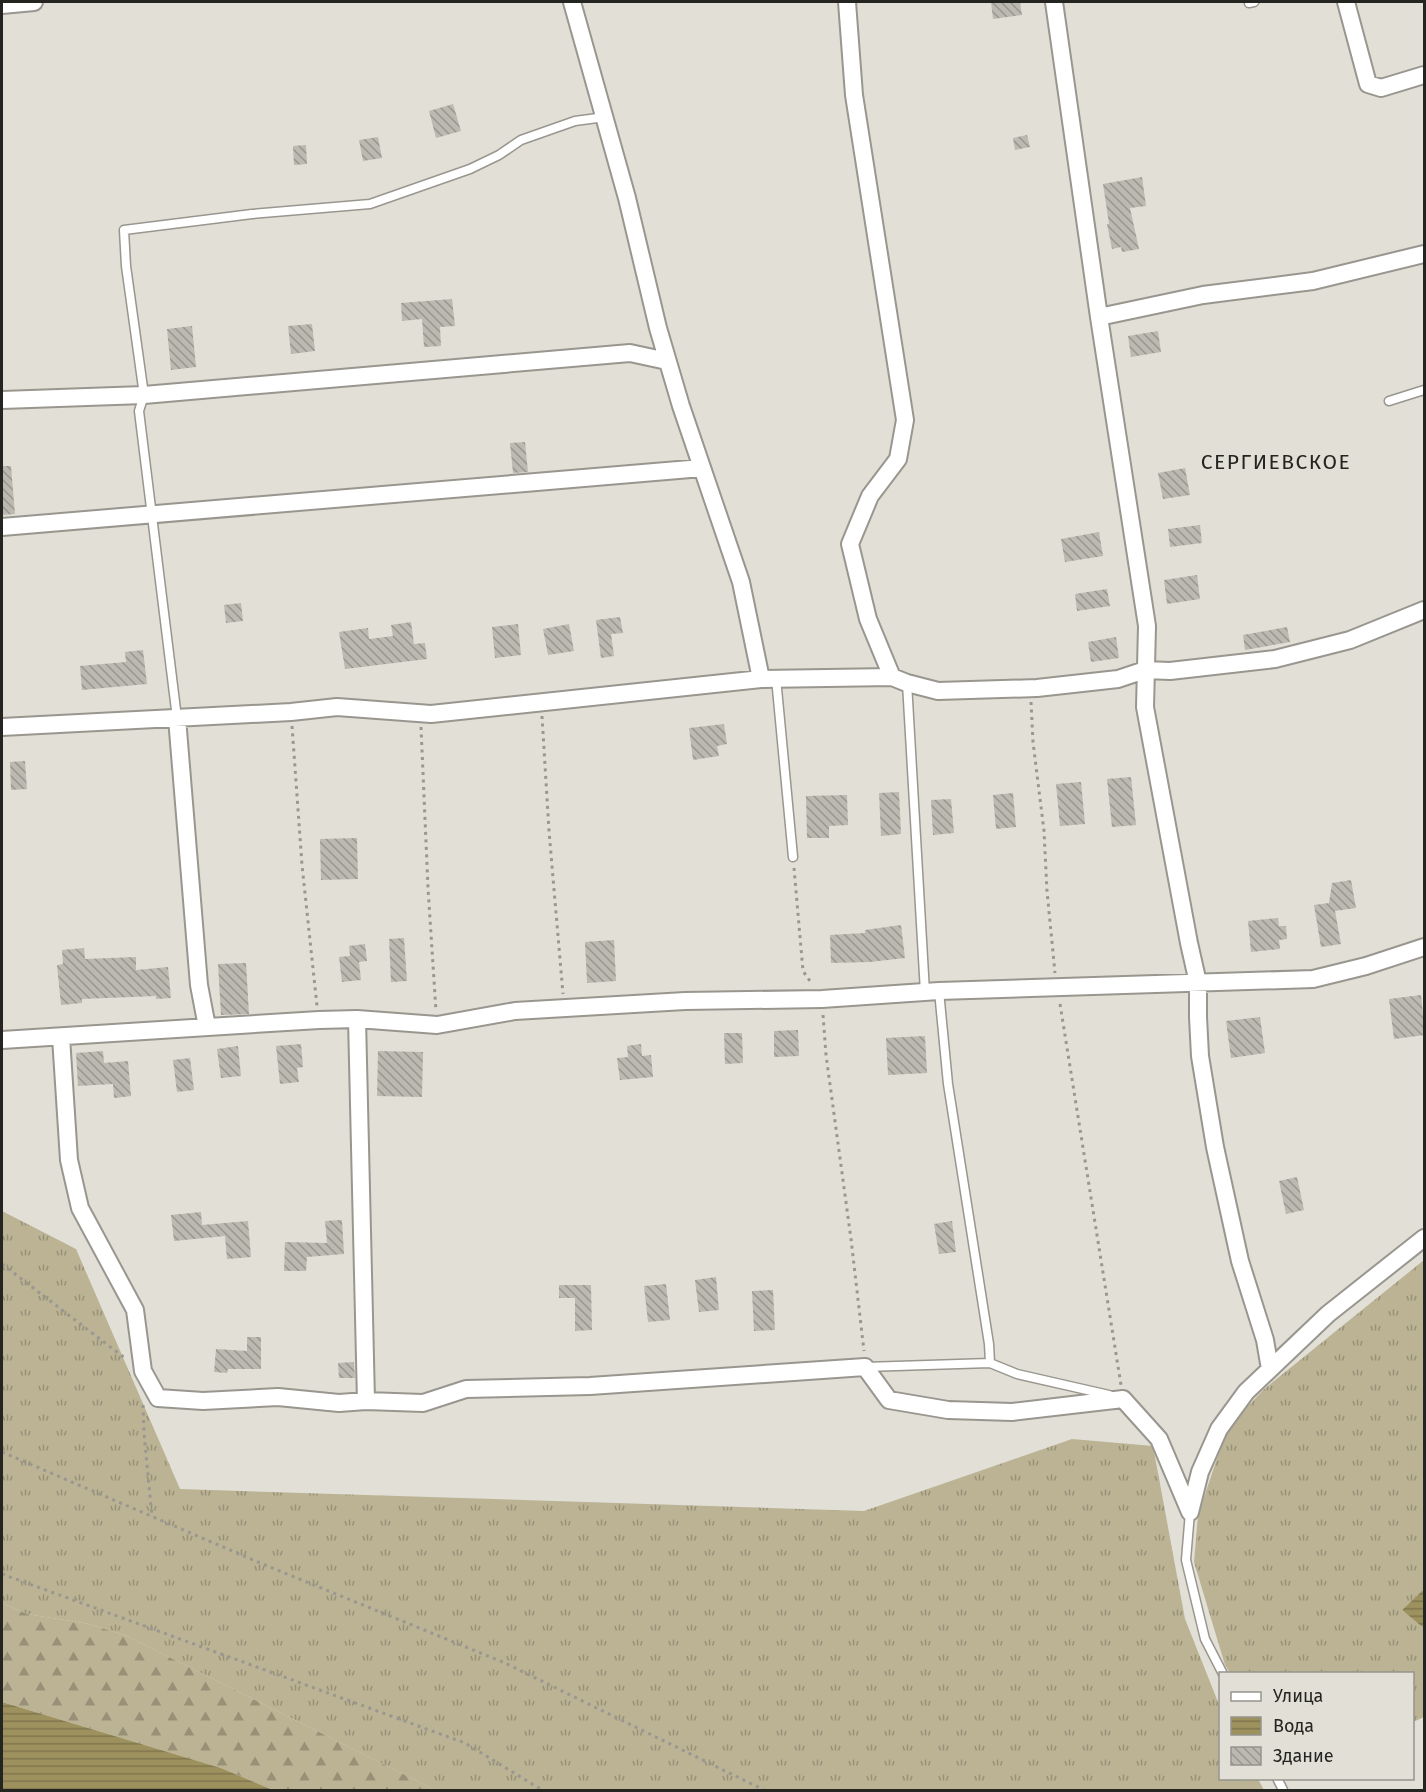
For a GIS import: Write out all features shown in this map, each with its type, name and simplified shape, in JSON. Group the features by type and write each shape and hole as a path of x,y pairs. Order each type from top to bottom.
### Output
{"street":[{"path":"2,6 34,2"},
{"path":"572,2 627,198 658,328 741,582 768,678"},
{"path":"846,2 854,95 905,420 898,459 870,496 850,544 868,619 899,680"},
{"path":"1054,2 1099,317 1147,626 1145,707 1198,984 1200,1056 1215,1147 1240,1261 1265,1340 1270,1369"},
{"path":"1346,2 1368,84 1380,88 1425,75"},
{"path":"1099,317 1203,295 1313,281 1425,254"},
{"path":"2,400 144,395 630,353 668,361"},
{"path":"2,527 702,468"},
{"path":"2,727 291,712 337,707 431,714 768,678 899,680 938,691 1030,688 1118,679 1145,669 1170,671 1275,658 1350,640 1425,610"},
{"path":"177,718 199,984 207,1027"},
{"path":"2,1040 320,1020 357,1019 437,1025 515,1011 685,1001 822,999 932,992 1313,979 1366,966 1425,947"},
{"path":"357,1019 366,1401"},
{"path":"61,1037 69,1160 80,1208 135,1310 143,1371 158,1398 203,1401 279,1397 339,1403 366,1401 423,1403 466,1389 590,1386 865,1367 889,1400 948,1410 1012,1412 1123,1399 1159,1439 1190,1512"},
{"path":"1190,1512 1200,1472 1219,1429 1246,1392 1328,1314 1425,1238"}],"lane":[{"path":"177,718 139,411 144,395 123,230 241,215 370,204 470,169 529,137 575,121 605,117"},
{"path":"1389,401 1425,390"},
{"path":"768,678 793,856"},
{"path":"899,680 932,992 987,1332 990,1364"},
{"path":"865,1367 990,1364 1017,1374 1123,1399"},
{"path":"1190,1512 1186,1560 1205,1639 1222,1672"}],"path":[{"path":"1030,688 1033,742 1044,831 1047,891 1057,988 1123,1399"},
{"path":"541,703 563,1008"},
{"path":"291,712 302,865 313,976 320,1020"},
{"path":"421,714 424,826 437,1025"},
{"path":"793,856 803,971 822,999 826,1055 864,1337 865,1367"},
{"path":"2,1264 143,1371"},
{"path":"143,1402 152,1516"},
{"path":"2,1452 265,1565 506,1663 764,1791"},
{"path":"2,1574 465,1743 542,1791"}],"green space":[{"path":"2,1211 76,1249 180,1489 864,1511 1072,1439 1153,1446 1185,1619 1219,1704 1219,1780 1259,1780 1264,1790 435,1790 127,1636 89,1624 27,1614 2,1603"},
{"path":"1424,1260 1424,1589 1402,1610 1424,1627 1424,1717 1414,1722 1414,1672 1229,1672 1225,1665 1194,1562 1198,1515 1227,1429 1263,1390"},
{"path":"2,1603 27,1614 89,1624 127,1636 435,1790 273,1790 221,1768 2,1702"}],"water":[{"path":"1424,1589 1424,1627 1402,1610"},
{"path":"2,1702 221,1768 273,1790 2,1790"}],"building":[{"path":"991,2 1020,2 1022,15 993,19"},
{"path":"453,104 461,131 436,138 429,111"},
{"path":"1027,135 1030,147 1015,150 1013,138"},
{"path":"378,137 382,158 363,161 359,140"},
{"path":"306,145 307,164 294,165 293,146"},
{"path":"1142,177 1146,206 1130,208 1139,249 1122,252 1121,247 1112,249 1103,184"},
{"path":"452,299 455,326 440,327 441,346 424,347 422,319 402,321 401,303"},
{"path":"312,324 315,351 291,354 288,326"},
{"path":"192,326 196,367 171,370 167,329"},
{"path":"1158,331 1161,352 1131,357 1128,336"},
{"path":"525,442 528,472 513,473 510,443"},
{"path":"2,466 11,466 15,514 2,515"},
{"path":"1185,468 1190,495 1163,499 1158,473"},
{"path":"1200,525 1202,543 1170,547 1168,529"},
{"path":"1099,532 1103,556 1065,562 1061,539"},
{"path":"1197,575 1200,599 1167,604 1164,580"},
{"path":"1107,589 1110,606 1077,611 1075,594"},
{"path":"241,603 243,621 226,623 224,605"},
{"path":"620,617 623,633 611,634 614,656 601,658 596,620"},
{"path":"411,622 414,644 425,643 427,659 345,669 339,632 368,628 369,639 393,636 391,625"},
{"path":"518,624 521,655 495,658 492,627"},
{"path":"569,624 574,651 548,655 543,629"},
{"path":"1287,627 1290,642 1245,650 1243,635"},
{"path":"1116,637 1119,658 1091,662 1088,642"},
{"path":"143,650 147,684 82,690 80,666 126,662 125,652"},
{"path":"724,724 727,744 717,746 719,756 693,760 689,728"},
{"path":"25,761 27,789 11,790 10,762"},
{"path":"1131,777 1136,825 1112,827 1107,779"},
{"path":"1081,782 1085,824 1060,826 1056,784"},
{"path":"899,792 901,834 881,836 879,793"},
{"path":"1013,793 1016,827 996,829 993,795"},
{"path":"847,795 848,825 829,826 829,838 807,838 806,796"},
{"path":"951,799 954,833 933,835 931,800"},
{"path":"357,838 358,879 321,880 320,839"},
{"path":"1351,880 1356,908 1335,911 1341,944 1321,947 1314,905 1329,903 1332,883"},
{"path":"1278,918 1279,926 1286,926 1287,939 1279,940 1280,949 1251,952 1248,921"},
{"path":"901,925 905,958 831,963 830,935 865,933 865,930"},
{"path":"404,938 407,981 391,982 389,939"},
{"path":"614,940 616,981 587,983 585,942"},
{"path":"365,944 367,961 359,962 361,980 342,982 339,957 350,956 349,946"},
{"path":"84,948 85,959 136,957 136,970 168,967 171,998 156,999 156,996 82,999 82,1003 61,1005 57,965 63,964 62,950"},
{"path":"246,963 249,1014 221,1015 218,964"},
{"path":"1421,995 1425,1035 1394,1039 1389,999"},
{"path":"1260,1017 1265,1053 1231,1058 1226,1021"},
{"path":"798,1030 799,1056 774,1057 774,1031"},
{"path":"724,1033 742,1033 743,1063 725,1064"},
{"path":"925,1036 927,1073 888,1075 886,1038"},
{"path":"301,1044 303,1067 297,1068 299,1082 280,1084 276,1046"},
{"path":"641,1044 642,1056 651,1055 653,1077 620,1080 617,1058 628,1057 627,1046"},
{"path":"238,1046 241,1076 221,1078 217,1049"},
{"path":"103,1051 104,1063 128,1061 131,1096 114,1098 113,1084 78,1086 76,1053"},
{"path":"378,1051 423,1052 422,1097 377,1096"},
{"path":"190,1058 194,1090 177,1092 173,1060"},
{"path":"1297,1177 1304,1210 1286,1214 1279,1181"},
{"path":"201,1212 202,1225 248,1221 251,1257 227,1259 225,1236 174,1241 171,1215"},
{"path":"342,1220 344,1254 307,1257 306,1271 284,1271 285,1242 327,1243 325,1221"},
{"path":"952,1221 956,1252 939,1254 934,1224"},
{"path":"716,1277 719,1310 699,1312 695,1280"},
{"path":"666,1284 670,1320 648,1322 644,1286"},
{"path":"559,1285 591,1285 592,1330 575,1331 575,1298 559,1298"},
{"path":"773,1290 775,1330 754,1331 752,1291"},
{"path":"247,1337 261,1337 261,1369 228,1369 227,1373 214,1372 216,1349 247,1351"},
{"path":"354,1362 355,1378 339,1378 338,1363"}],"district":[{"name":"СЕРГИЕВСКОЕ","path":"1276,462"}]}
